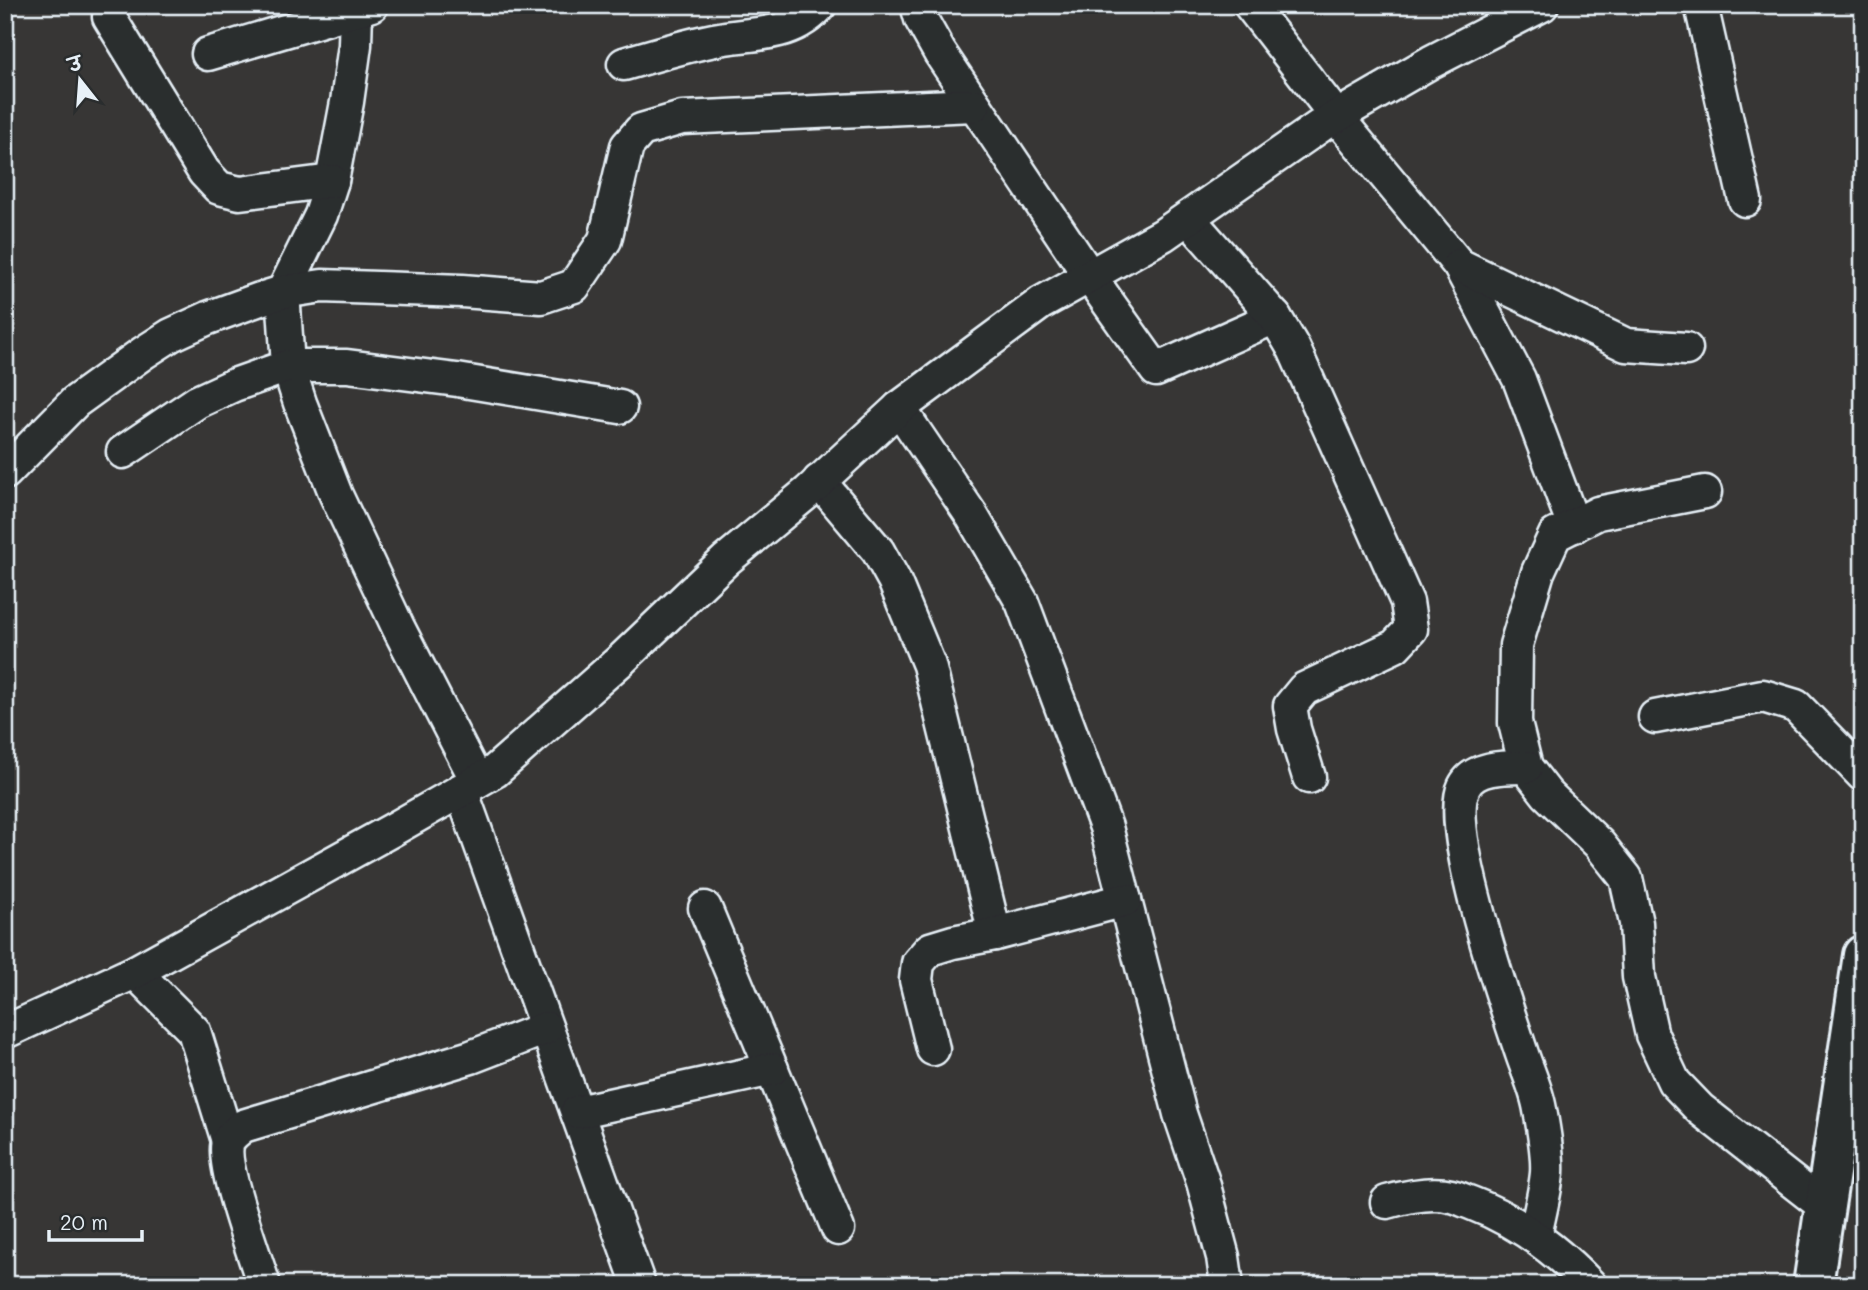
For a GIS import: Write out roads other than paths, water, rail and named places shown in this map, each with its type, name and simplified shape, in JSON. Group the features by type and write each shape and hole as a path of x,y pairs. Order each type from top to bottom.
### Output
{"main road":[{"path":"1813,1285 1863,955"}],"street":[{"path":"624,64 714,40 782,30 797,25 820,5"},
{"path":"917,5 920,19 974,105 1156,370 1275,317"},
{"path":"1250,5 1336,116 1459,265 1519,379 1574,526"},
{"path":"5,1032 135,971 495,771 622,659 726,560 899,408 1041,303 1163,235 1320,125 1431,62 1542,5"},
{"path":"1701,5 1745,200"},
{"path":"208,54 361,7 332,181 321,215 283,292 288,366 299,403 336,495 469,786 546,1028 639,1285"},
{"path":"109,17 204,172 219,188 240,193 332,181"},
{"path":"5,473 75,402 171,335 208,318 283,292 322,286 462,290 541,297 574,286 605,240 627,146 641,130 682,118 974,105"},
{"path":"1188,218 1275,317 1294,349 1407,602 1411,629 1395,646 1304,689 1290,706 1294,729 1310,777"},
{"path":"1459,265 1626,345 1686,349"},
{"path":"123,452 197,402 234,385 288,366 347,366 457,380 620,407"},
{"path":"899,408 972,516 1022,601 1106,827 1180,1114 1203,1182 1227,1285"},
{"path":"819,481 877,551 894,579 929,665 995,934"},
{"path":"1705,492 1598,513 1555,535 1538,572 1516,645 1515,723 1526,767 1547,794 1599,844 1626,878 1636,923 1639,977 1653,1035 1674,1082 1700,1109 1825,1207"},
{"path":"1655,716 1763,696 1796,706 1863,775"},
{"path":"1526,767 1499,767 1482,771 1465,784 1460,799 1461,832 1468,872 1488,946 1540,1107 1547,1172 1535,1236"},
{"path":"933,1049 916,980 918,963 930,949 1125,900"},
{"path":"705,908 838,1229"},
{"path":"135,971 194,1031 228,1141 227,1157 236,1198 264,1285"},
{"path":"228,1141 243,1126 471,1057 546,1028"},
{"path":"577,1112 772,1069"},
{"path":"1387,1202 1412,1196 1450,1195 1490,1210 1535,1236 1568,1262 1590,1285"}]}
